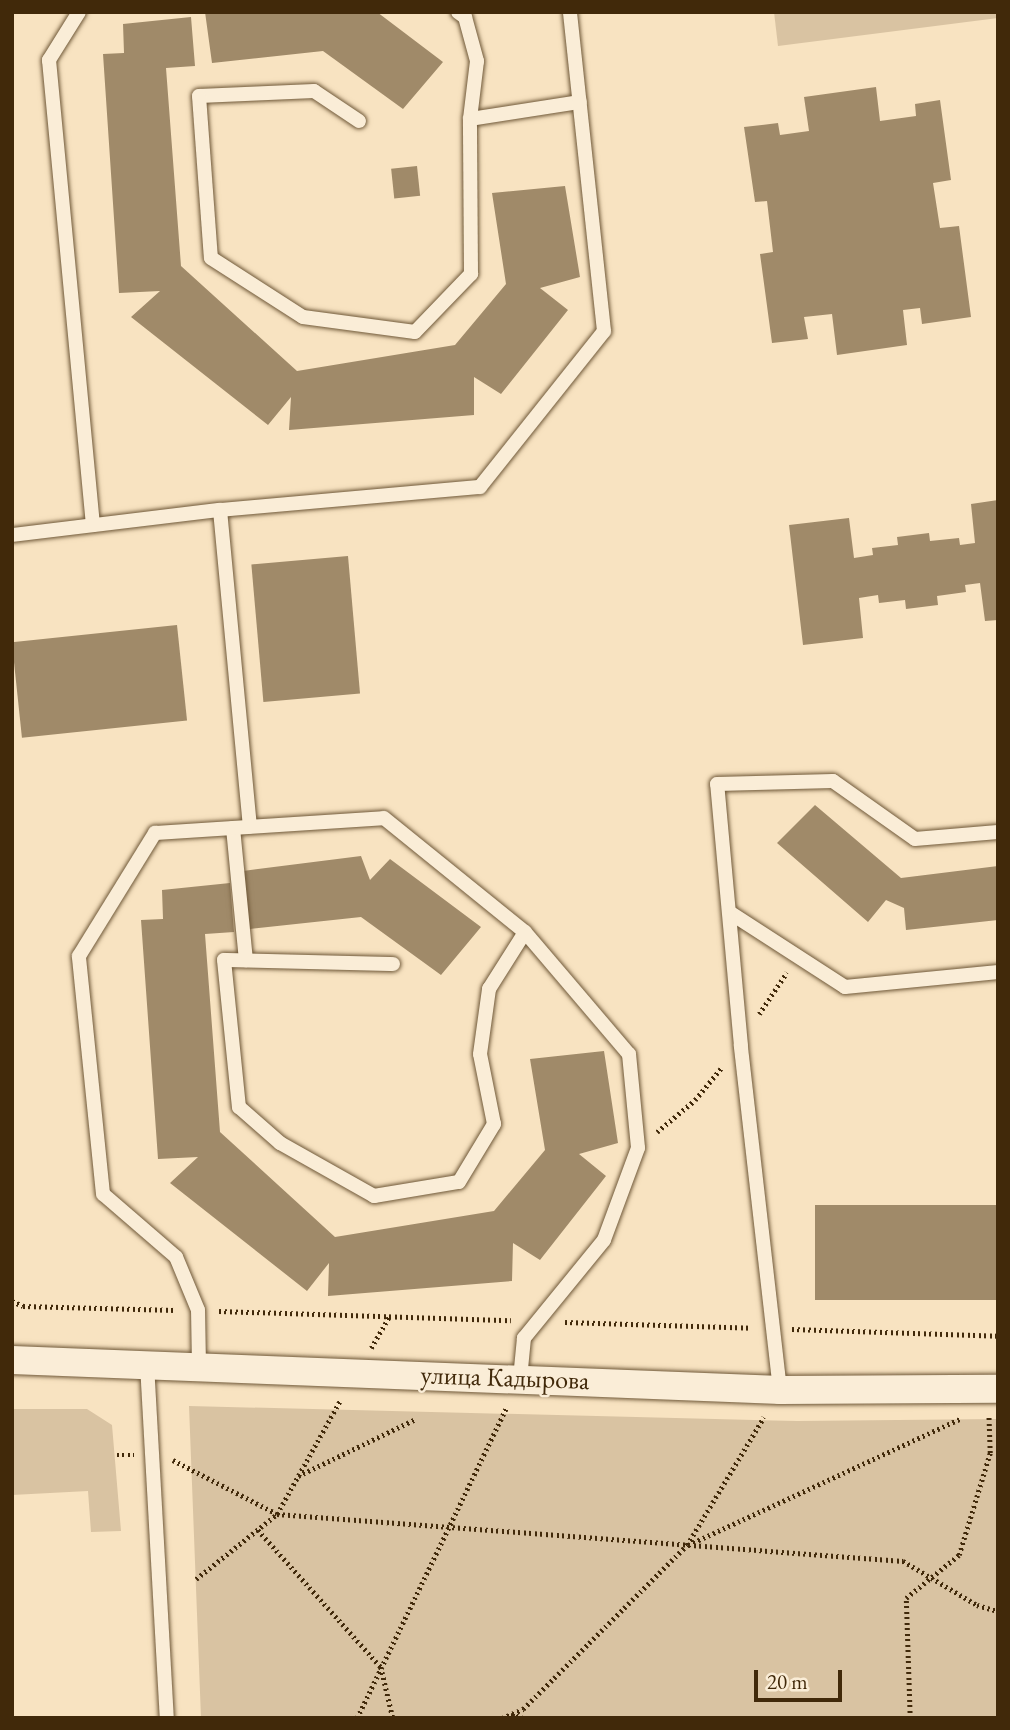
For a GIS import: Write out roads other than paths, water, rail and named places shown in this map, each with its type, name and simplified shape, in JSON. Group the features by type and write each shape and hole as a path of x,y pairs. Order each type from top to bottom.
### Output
{"street":[{"name":"улица Кадырова","path":"12,1360 993,1397"}],"lane":[{"path":"79,12 49,60 93,525"},
{"path":"359,121 314,91 199,96 211,258 303,317 415,332 471,274 470,119 477,61 465,17 458,12"},
{"path":"12,535 220,510 480,487 604,331 570,12"},
{"path":"470,119 580,102"},
{"path":"220,510 250,827"},
{"path":"780,1390 718,784 833,782 915,839 998,832"},
{"path":"199,1366 198,1310 176,1257 103,1194 79,956 155,833 384,818 525,932 629,1054 638,1148 604,1240 524,1338 520,1379"},
{"path":"233,828 246,960"},
{"path":"729,912 845,986 998,972"},
{"path":"393,964 224,960 239,1107 281,1143 374,1196 459,1182 494,1124 480,1054 489,989 525,932"},
{"path":"147,1364 167,1718"}]}
